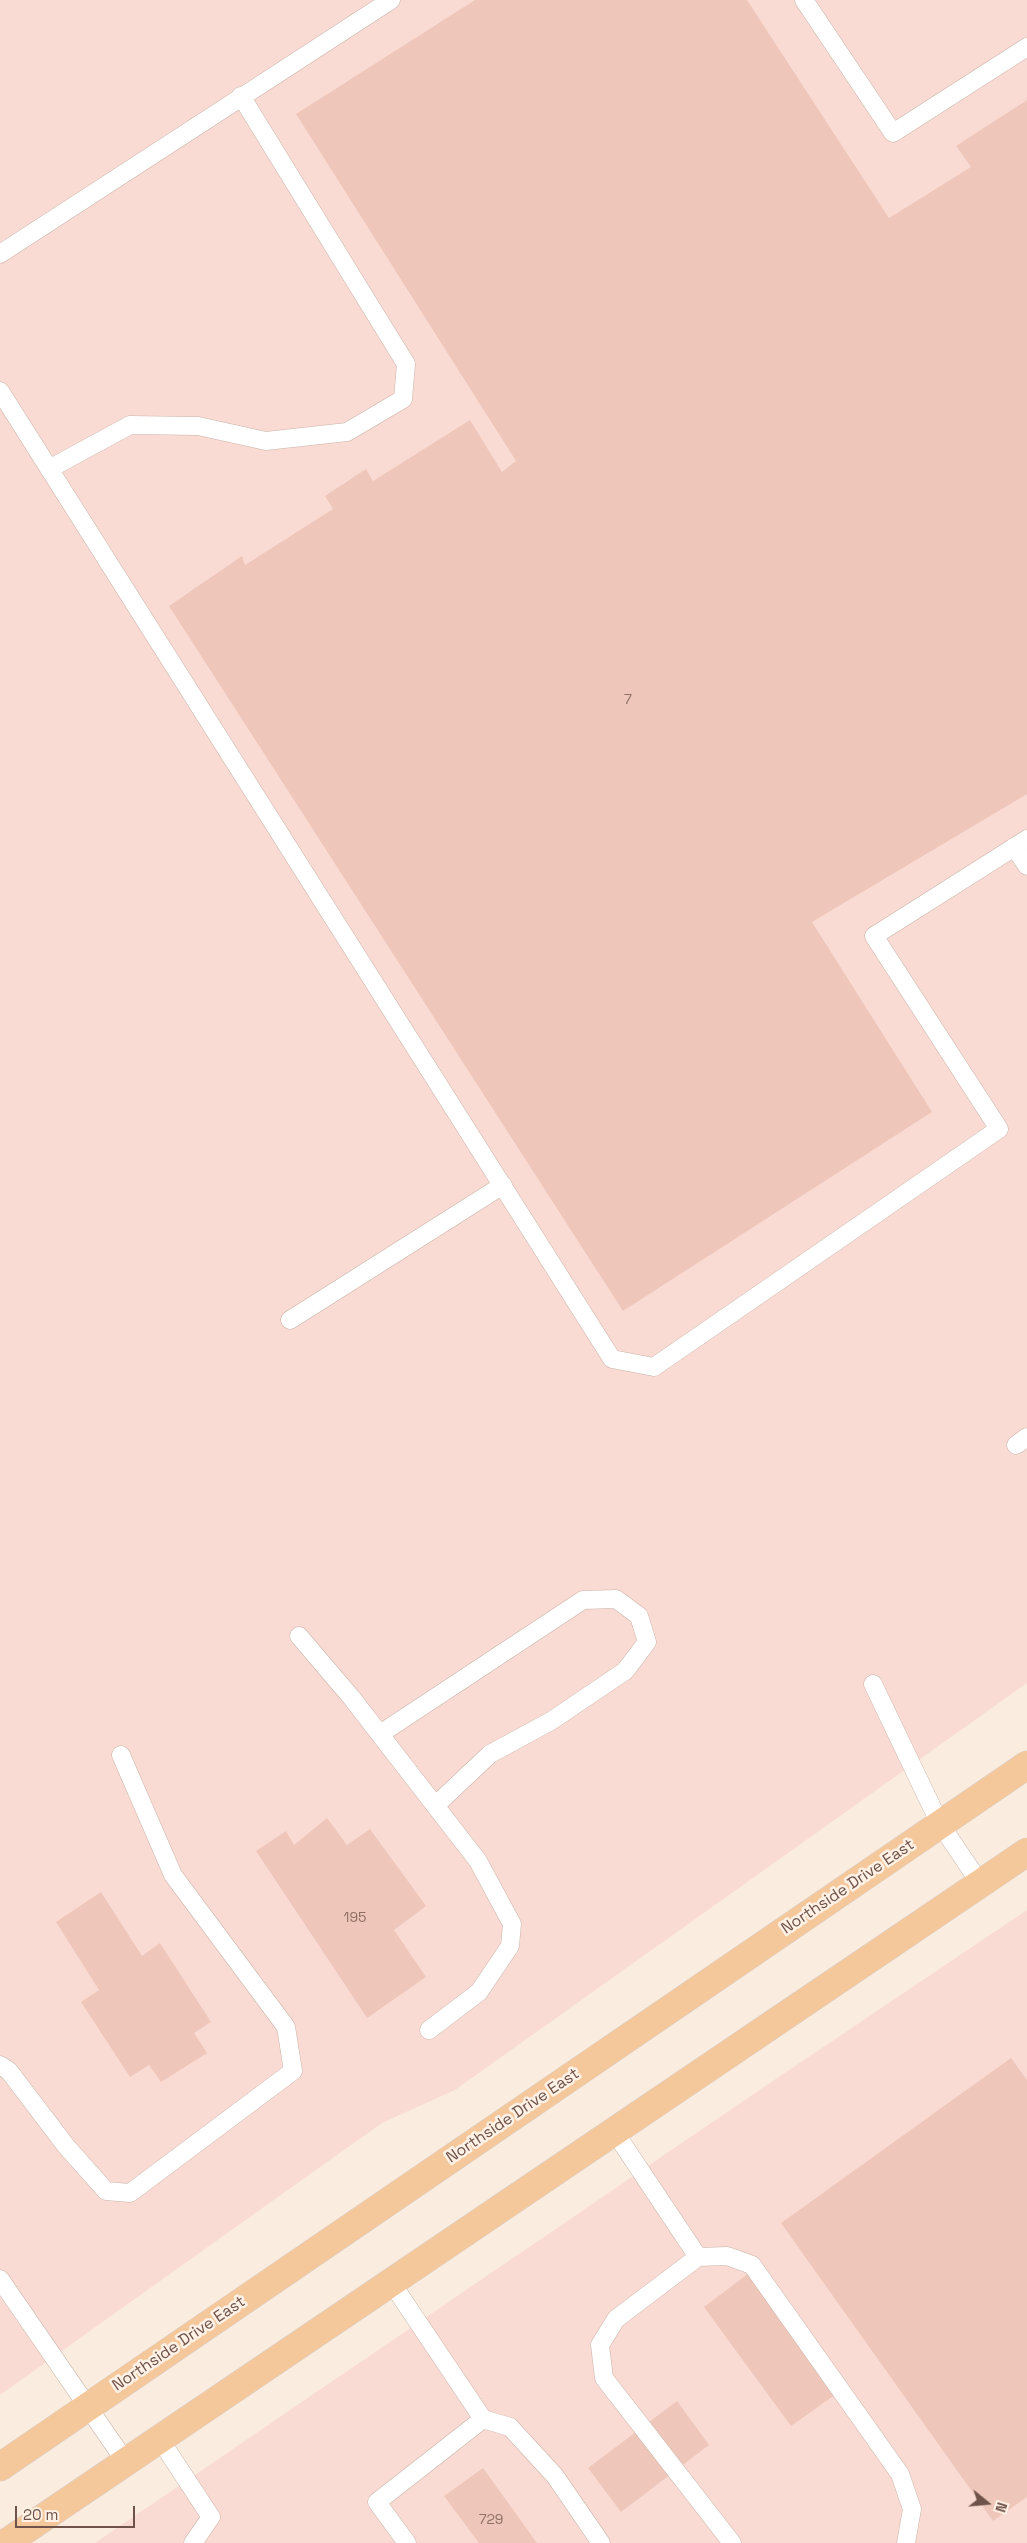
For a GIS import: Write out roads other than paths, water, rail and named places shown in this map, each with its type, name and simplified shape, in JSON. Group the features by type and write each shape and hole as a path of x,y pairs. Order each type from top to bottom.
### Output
{"main road":[{"name":"Northside Drive East","path":"0,2467 1027,1765"},
{"path":"6,2543 1027,1852"}],"lane":[{"path":"0,254 391,0"},
{"path":"804,0 894,133 1027,46"},
{"path":"49,468 130,425 198,426 266,441 347,432 403,400 406,364 242,96"},
{"path":"0,391 612,1359 654,1367 999,1129 874,936 1021,843 1027,866"},
{"path":"290,1320 502,1185"},
{"path":"380,1734 582,1600 616,1599 639,1616 647,1642 625,1671 551,1721 490,1754 436,1806"},
{"path":"299,1636 380,1734 478,1861 512,1924 510,1946 479,1992 429,2030"},
{"path":"874,1684 940,1824 980,1883"},
{"path":"0,2065 9,2071 66,2146 106,2191 130,2192 293,2071 286,2027 174,1875 121,1755"},
{"path":"614,2131 698,2257"},
{"path":"732,2543 604,2378 600,2345 616,2319 698,2257 728,2256 752,2265 900,2474 912,2509 906,2543"},
{"path":"0,2279 125,2461"},
{"path":"391,2282 483,2419 510,2427 555,2476 601,2543"},
{"path":"407,2543 377,2502 483,2419"},
{"path":"159,2438 211,2517 193,2543"}]}
